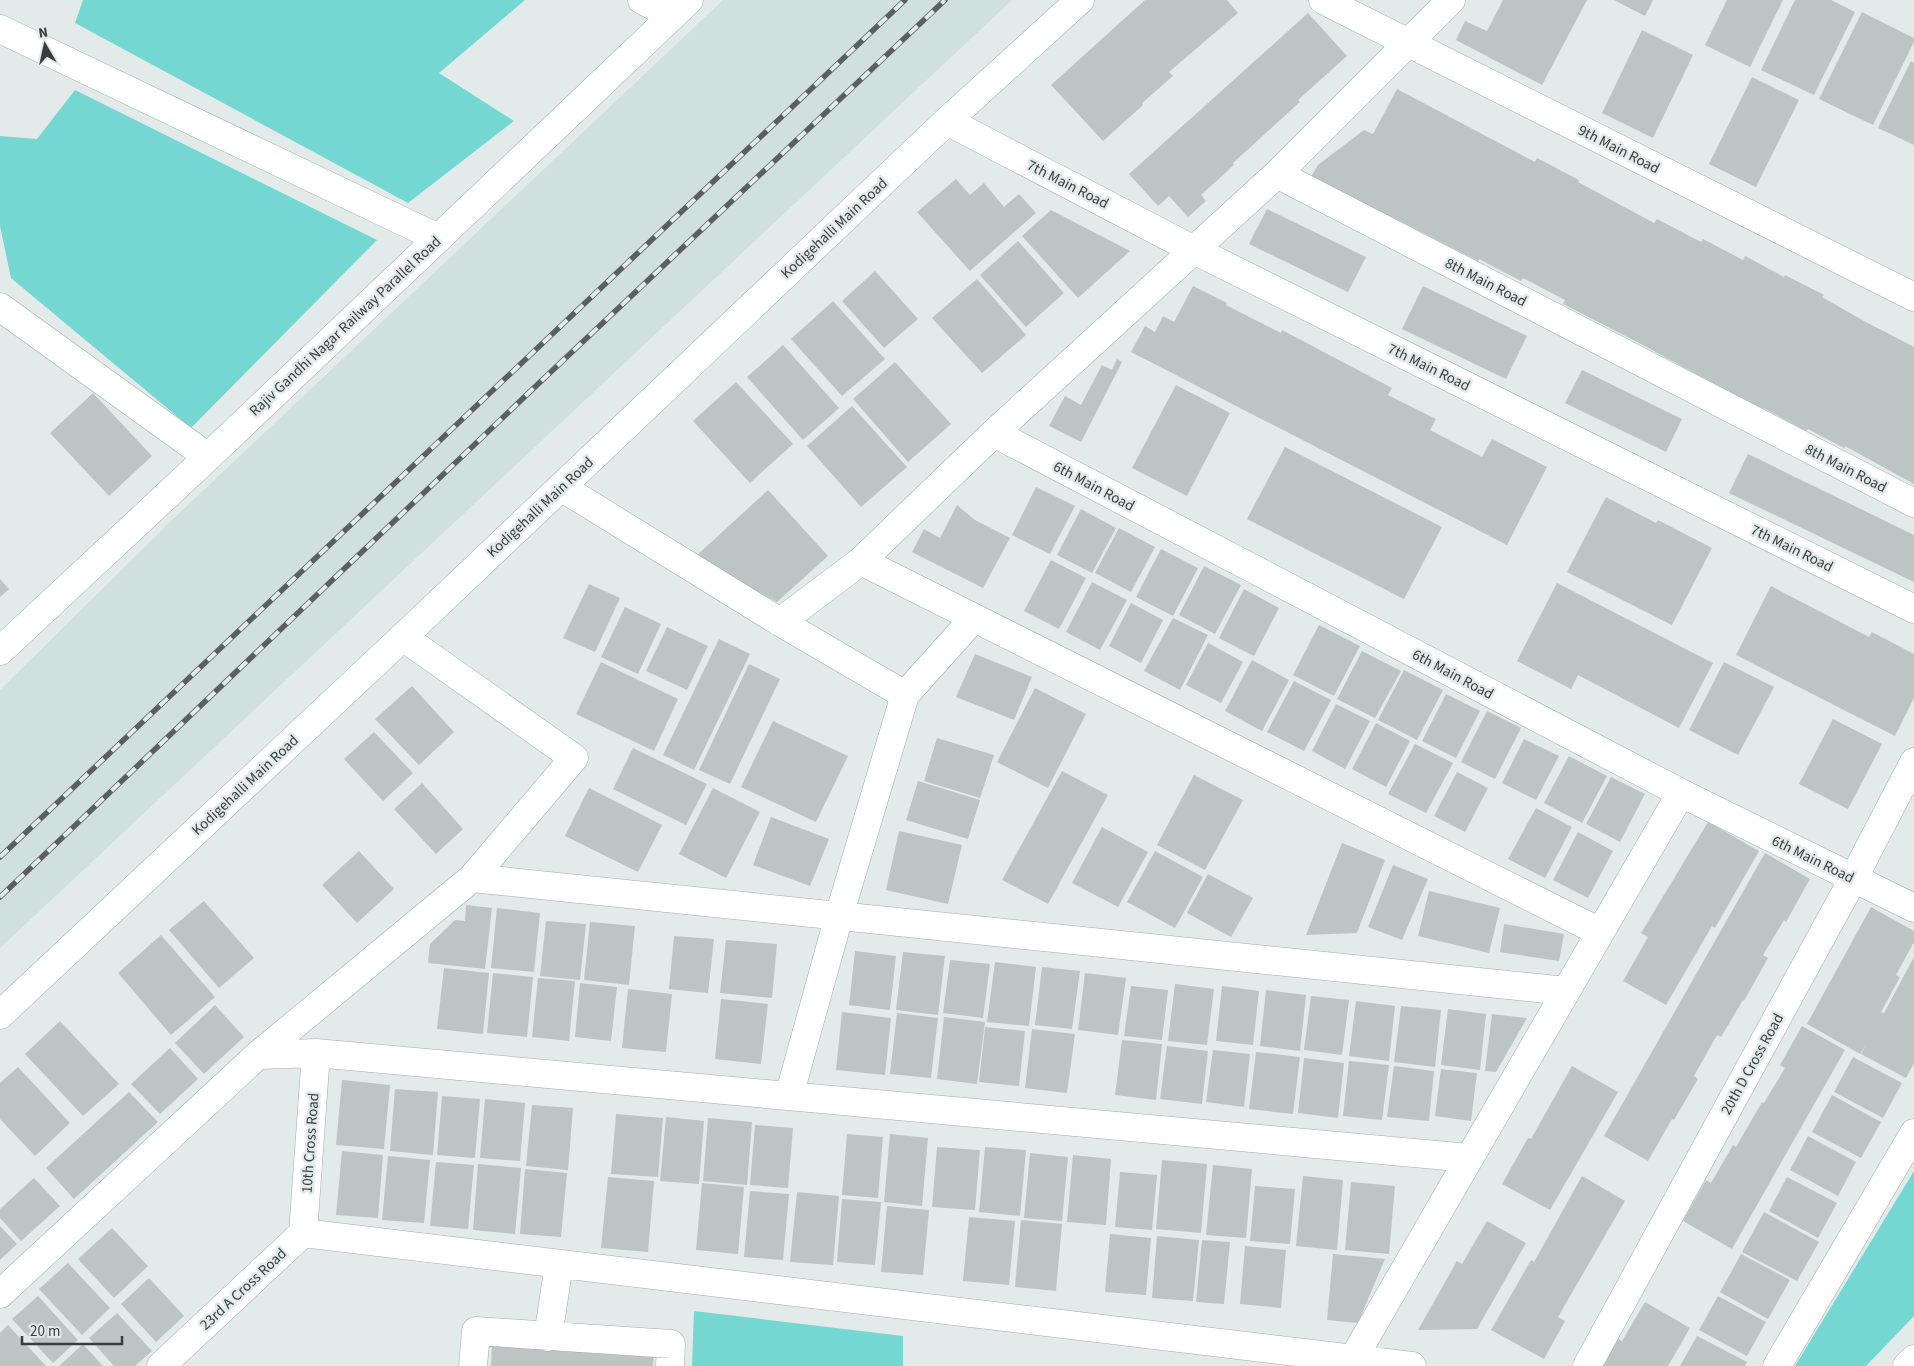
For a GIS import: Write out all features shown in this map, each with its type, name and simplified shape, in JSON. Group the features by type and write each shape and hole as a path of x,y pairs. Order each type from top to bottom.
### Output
{"street":[{"path":"642,0 681,8"},
{"name":"Kodigehalli Main Road","path":"0,1015 403,637 947,121 1080,0"},
{"name":"9th Main Road","path":"1323,0 1914,298"},
{"path":"780,622 861,561 994,433 1277,174 1451,0"},
{"name":"Rajiv Gandhi Nagar Railway Parallel Road","path":"0,651 208,457 681,8"},
{"path":"0,29 438,238"},
{"name":"7th Main Road","path":"947,121 1194,250 1914,608"},
{"name":"8th Main Road","path":"1277,174 1914,503"},
{"path":"0,306 208,457"},
{"name":"6th Main Road","path":"994,433 1681,793 1914,908"},
{"path":"561,487 780,622 905,695"},
{"path":"861,561 1600,932"},
{"path":"789,1096 839,916 905,695 974,618"},
{"path":"0,1294 258,1055 472,878 574,758 403,637"},
{"name":"20th D Cross Road","path":"1586,1366 1853,879 1914,762"},
{"path":"1353,1359 1681,793"},
{"path":"472,878 1566,991"},
{"path":"258,1055 316,1053 1469,1158"},
{"name":"10th Cross Road","path":"303,1233 316,1053"},
{"path":"1777,1366 1914,1133"},
{"path":"303,1233 1412,1366"},
{"name":"23rd A Cross Road","path":"170,1362 303,1233"},
{"path":"548,1337 559,1264"},
{"path":"473,1366 476,1331 671,1344 670,1366"},
{"path":"1907,1366 1914,1360"}],"shaded area":[{"path":"83,0 525,0 439,73 514,121 408,203 75,23"},
{"path":"723,0 1012,0 0,948 0,690 171,521"},
{"path":"75,90 377,240 191,428 11,278 0,226 0,136 37,139"},
{"path":"1914,1171 1914,1316 1866,1366 1795,1366"},
{"path":"694,1311 903,1336 903,1366 692,1366"}],"building":[{"path":"1145,0 1227,0 1238,13 1169,72 1173,76 1103,141 1051,85"},
{"path":"1503,0 1587,0 1542,85 1456,40 1465,21 1487,31"},
{"path":"1614,0 1653,0 1645,16"},
{"path":"1727,0 1783,0 1750,67 1705,45"},
{"path":"1795,0 1831,0 1855,12 1814,95 1761,70"},
{"path":"1862,12 1914,38 1914,42 1873,125 1819,99"},
{"path":"1308,13 1347,56 1298,100 1300,102 1201,195 1206,201 1188,217 1169,196 1158,206 1129,174"},
{"path":"1642,30 1693,55 1653,138 1602,113"},
{"path":"1911,61 1914,63 1914,145 1878,128"},
{"path":"1752,77 1799,100 1756,187 1709,164"},
{"path":"1397,89 1535,162 1537,158 1654,223 1657,219 1701,242 1703,239 1743,260 1745,256 1784,277 1785,275 1824,295 1822,297 1864,321 1914,347 1914,484 1845,446 1844,448 1808,429 1806,431 1763,408 1762,410 1563,304 1565,300 1523,278 1521,281 1400,221 1398,224 1311,177 1318,165 1364,130 1373,134"},
{"path":"956,179 970,195 984,183 1004,207 1019,194 1036,213 970,271 917,212"},
{"path":"1267,209 1366,257 1348,292 1249,244"},
{"path":"1051,210 1130,251 1078,298 1022,236"},
{"path":"1018,241 1064,293 1026,327 980,275"},
{"path":"875,271 918,319 884,348 842,301"},
{"path":"977,279 1026,335 982,373 932,318"},
{"path":"1193,286 1227,303 1226,305 1281,333 1282,330 1392,388 1388,395 1436,419 1430,430 1482,457 1492,439 1547,467 1507,545 1131,352 1145,326 1155,332 1163,316 1174,322"},
{"path":"1423,286 1527,336 1506,379 1402,329"},
{"path":"833,301 885,359 842,396 791,339"},
{"path":"783,345 839,408 803,440 747,377"},
{"path":"1117,359 1122,362 1081,442 1049,426 1065,396 1081,405 1102,365 1112,370"},
{"path":"895,362 951,424 908,462 853,399"},
{"path":"1582,370 1682,419 1666,452 1565,403"},
{"path":"736,382 793,444 750,483 693,421"},
{"path":"1176,385 1230,413 1187,496 1132,468"},
{"path":"93,393 152,456 109,496 50,433"},
{"path":"852,406 907,467 861,507 807,446"},
{"path":"1285,447 1442,527 1404,599 1247,519"},
{"path":"1748,454 1914,535 1914,582 1729,493"},
{"path":"1036,487 1075,506 1050,554 1012,535"},
{"path":"768,490 828,556 777,602 695,557"},
{"path":"1606,497 1656,523 1658,520 1712,548 1672,625 1567,572"},
{"path":"957,505 975,520 1010,538 983,588 912,552 924,529 940,538"},
{"path":"1081,509 1116,528 1092,573 1057,555"},
{"path":"1119,528 1155,547 1131,592 1095,573"},
{"path":"1161,549 1198,568 1173,616 1136,597"},
{"path":"1051,560 1086,578 1059,629 1024,611"},
{"path":"1204,566 1241,585 1215,634 1179,615"},
{"path":"0,579 9,589 0,597"},
{"path":"1092,582 1127,600 1100,650 1066,632"},
{"path":"1557,583 1713,663 1679,728 1578,675 1571,689 1517,661"},
{"path":"589,584 620,598 595,652 563,638"},
{"path":"1771,586 1869,637 1872,632 1914,654 1914,698 1895,736 1736,655"},
{"path":"1244,589 1279,608 1254,656 1219,638"},
{"path":"1131,603 1163,620 1141,663 1109,646"},
{"path":"625,607 661,624 638,674 601,657"},
{"path":"1173,618 1208,635 1180,690 1144,671"},
{"path":"1319,625 1360,646 1334,696 1293,675"},
{"path":"667,627 708,646 687,690 646,671"},
{"path":"719,639 750,654 694,770 663,755"},
{"path":"1208,643 1243,662 1221,703 1186,685"},
{"path":"1362,651 1401,671 1375,718 1337,699"},
{"path":"975,654 1032,677 1014,720 956,697"},
{"path":"1252,660 1289,680 1262,731 1225,711"},
{"path":"601,662 678,699 654,751 576,714"},
{"path":"1724,662 1774,687 1738,755 1689,730"},
{"path":"749,664 780,679 730,784 699,770"},
{"path":"1404,670 1443,690 1417,740 1378,720"},
{"path":"1294,681 1331,700 1304,751 1267,732"},
{"path":"412,686 454,732 419,765 375,719"},
{"path":"1035,688 1086,714 1048,788 997,762"},
{"path":"1446,694 1480,711 1456,758 1422,741"},
{"path":"1336,704 1370,721 1345,769 1312,751"},
{"path":"1487,711 1521,728 1495,779 1461,762"},
{"path":"1833,719 1882,744 1848,809 1799,784"},
{"path":"773,721 848,756 816,822 741,787"},
{"path":"1376,723 1410,741 1386,787 1352,769"},
{"path":"374,732 413,773 383,801 344,759"},
{"path":"937,738 994,755 980,798 924,781"},
{"path":"1524,739 1559,756 1536,800 1502,783"},
{"path":"1415,744 1453,763 1426,813 1388,794"},
{"path":"633,748 707,784 686,825 613,789"},
{"path":"1569,756 1607,776 1582,823 1544,803"},
{"path":"1062,771 1108,795 1048,904 1002,880"},
{"path":"1457,772 1488,788 1465,832 1434,816"},
{"path":"1194,775 1243,800 1205,870 1157,845"},
{"path":"1611,777 1645,794 1620,842 1586,824"},
{"path":"918,781 980,800 968,839 906,820"},
{"path":"422,783 463,829 436,854 394,809"},
{"path":"589,788 662,825 638,872 565,836"},
{"path":"713,788 760,812 726,878 679,854"},
{"path":"1536,808 1572,827 1545,878 1508,859"},
{"path":"771,817 829,839 810,886 753,865"},
{"path":"1708,822 1759,851 1715,928 1712,926 1666,1005 1623,981 1648,937 1641,933"},
{"path":"1102,827 1148,852 1118,907 1072,883"},
{"path":"899,831 962,845 948,904 886,890"},
{"path":"1578,832 1613,851 1588,898 1553,880"},
{"path":"1342,843 1385,860 1357,933 1306,935"},
{"path":"359,851 394,889 357,923 322,885"},
{"path":"1155,851 1203,877 1175,928 1127,902"},
{"path":"1765,853 1810,879 1786,922 1784,920 1763,955 1768,958 1744,1001 1721,1037 1717,1035 1694,1076 1698,1079 1648,1161 1604,1136"},
{"path":"1393,865 1428,879 1402,940 1368,927"},
{"path":"1208,874 1253,898 1231,937 1187,913"},
{"path":"1429,891 1500,908 1489,953 1418,936"},
{"path":"204,901 254,958 219,988 169,930"},
{"path":"466,905 492,908 485,969 428,963 430,944 455,920 465,921"},
{"path":"1871,907 1914,931 1914,942 1896,975 1900,977 1881,1012 1884,1013 1914,957 1914,1063 1906,1078 1861,1054 1866,1045 1860,1054 1807,1024"},
{"path":"497,908 540,913 534,972 491,968"},
{"path":"546,921 586,924 580,980 540,976"},
{"path":"590,922 635,926 629,985 584,980"},
{"path":"1504,924 1564,934 1559,961 1500,952"},
{"path":"161,935 215,997 171,1035 118,973"},
{"path":"674,936 714,939 708,993 669,989"},
{"path":"726,940 777,944 772,998 720,993"},
{"path":"855,951 896,956 890,1010 849,1005"},
{"path":"903,952 945,956 938,1015 896,1010"},
{"path":"950,960 990,964 983,1018 943,1013"},
{"path":"995,962 1036,967 1029,1026 987,1022"},
{"path":"1042,967 1080,971 1072,1029 1035,1025"},
{"path":"444,968 489,973 483,1034 437,1029"},
{"path":"493,973 533,977 527,1037 487,1033"},
{"path":"1085,973 1126,978 1118,1035 1078,1030"},
{"path":"538,978 575,981 569,1041 532,1037"},
{"path":"580,983 617,987 611,1041 575,1037"},
{"path":"1175,984 1214,989 1207,1045 1168,1041"},
{"path":"1131,986 1168,990 1162,1040 1124,1036"},
{"path":"1222,986 1259,991 1253,1045 1216,1041"},
{"path":"628,989 672,994 666,1052 622,1048"},
{"path":"1266,990 1306,995 1300,1051 1260,1046"},
{"path":"1311,996 1349,1000 1342,1055 1304,1050"},
{"path":"721,999 768,1004 761,1064 715,1059"},
{"path":"1356,1001 1395,1006 1389,1061 1349,1056"},
{"path":"215,1005 244,1037 204,1074 175,1043"},
{"path":"1401,1006 1441,1010 1435,1067 1394,1062"},
{"path":"1448,1009 1486,1014 1480,1070 1441,1065"},
{"path":"842,1012 891,1018 885,1075 836,1070"},
{"path":"897,1013 938,1018 931,1078 890,1074"},
{"path":"1492,1014 1527,1018 1496,1072 1485,1071"},
{"path":"944,1017 985,1022 977,1084 937,1079"},
{"path":"60,1021 119,1084 83,1116 25,1054"},
{"path":"1802,1026 1845,1050 1732,1249 1683,1221 1706,1180 1711,1183 1733,1145 1736,1147 1762,1102 1764,1103 1785,1068 1780,1065"},
{"path":"985,1027 1025,1031 1019,1086 979,1082"},
{"path":"1032,1029 1075,1034 1067,1093 1025,1088"},
{"path":"1122,1040 1162,1044 1156,1100 1115,1095"},
{"path":"1167,1046 1208,1051 1202,1104 1160,1099"},
{"path":"170,1048 198,1079 160,1114 131,1084"},
{"path":"1213,1050 1250,1054 1244,1107 1206,1102"},
{"path":"1256,1052 1300,1057 1293,1114 1249,1109"},
{"path":"1853,1057 1902,1083 1883,1118 1834,1092"},
{"path":"1304,1058 1344,1063 1338,1118 1298,1113"},
{"path":"1349,1061 1389,1065 1382,1120 1343,1116"},
{"path":"1394,1066 1434,1071 1429,1121 1387,1117"},
{"path":"1572,1066 1618,1092 1550,1210 1502,1184 1528,1138 1531,1139"},
{"path":"18,1067 70,1123 35,1156 0,1119 0,1083"},
{"path":"1441,1069 1477,1073 1471,1121 1435,1116"},
{"path":"342,1080 390,1085 384,1149 336,1145"},
{"path":"395,1089 438,1092 433,1155 390,1151"},
{"path":"129,1092 158,1122 74,1199 46,1168"},
{"path":"1832,1095 1881,1122 1861,1158 1812,1132"},
{"path":"442,1096 480,1099 475,1158 437,1155"},
{"path":"485,1099 525,1103 520,1161 480,1158"},
{"path":"532,1105 573,1108 568,1170 526,1166"},
{"path":"616,1114 663,1118 658,1177 611,1174"},
{"path":"666,1117 704,1121 699,1184 660,1181"},
{"path":"708,1118 752,1122 747,1185 703,1181"},
{"path":"755,1125 793,1128 788,1188 750,1185"},
{"path":"847,1134 883,1137 878,1198 842,1195"},
{"path":"890,1134 928,1138 922,1206 884,1202"},
{"path":"1808,1136 1856,1162 1838,1196 1790,1170"},
{"path":"937,1147 980,1150 975,1210 932,1207"},
{"path":"985,1147 1026,1150 1020,1216 979,1212"},
{"path":"342,1151 383,1155 378,1218 336,1215"},
{"path":"1030,1153 1068,1157 1062,1221 1024,1218"},
{"path":"1073,1155 1111,1159 1106,1225 1067,1222"},
{"path":"388,1156 430,1160 424,1223 382,1220"},
{"path":"1162,1160 1207,1164 1201,1233 1156,1229"},
{"path":"436,1162 474,1165 468,1229 430,1226"},
{"path":"478,1164 521,1168 515,1234 473,1230"},
{"path":"1213,1165 1252,1169 1246,1238 1206,1235"},
{"path":"525,1169 567,1173 561,1237 520,1234"},
{"path":"1120,1172 1157,1175 1152,1230 1115,1227"},
{"path":"1303,1176 1343,1180 1337,1250 1296,1246"},
{"path":"1582,1176 1625,1201 1558,1317 1565,1321 1544,1359 1491,1330 1531,1260 1534,1262"},
{"path":"608,1177 654,1181 648,1252 601,1248"},
{"path":"1787,1177 1837,1203 1818,1238 1769,1211"},
{"path":"34,1178 60,1206 21,1241 0,1218 0,1209"},
{"path":"1351,1182 1395,1186 1389,1254 1345,1250"},
{"path":"702,1183 744,1187 738,1254 696,1250"},
{"path":"1255,1186 1295,1189 1290,1244 1250,1241"},
{"path":"750,1191 789,1194 783,1260 744,1257"},
{"path":"797,1192 839,1196 833,1265 790,1262"},
{"path":"842,1199 881,1202 875,1265 837,1262"},
{"path":"887,1206 929,1210 923,1275 881,1272"},
{"path":"1764,1212 1819,1242 1797,1281 1742,1252"},
{"path":"969,1217 1015,1221 1009,1285 963,1281"},
{"path":"1021,1220 1062,1224 1056,1291 1015,1287"},
{"path":"1487,1221 1526,1243 1477,1329 1418,1330 1457,1261 1462,1264"},
{"path":"0,1226 17,1244 0,1260"},
{"path":"112,1228 148,1266 114,1298 78,1259"},
{"path":"1110,1234 1151,1238 1146,1295 1105,1292"},
{"path":"1157,1236 1199,1240 1193,1301 1152,1298"},
{"path":"1202,1240 1230,1242 1224,1304 1196,1302"},
{"path":"1245,1246 1286,1250 1281,1308 1240,1304"},
{"path":"1333,1254 1385,1259 1358,1323 1327,1320"},
{"path":"1741,1254 1790,1280 1768,1319 1720,1292"},
{"path":"68,1263 110,1308 82,1335 39,1289"},
{"path":"149,1278 184,1316 156,1342 121,1304"},
{"path":"38,1296 78,1340 53,1363 12,1319"},
{"path":"1718,1296 1766,1322 1747,1356 1699,1330"},
{"path":"1645,1302 1690,1328 1668,1366 1601,1366 1617,1338 1622,1341"},
{"path":"117,1313 152,1351 135,1366 114,1366 89,1338"},
{"path":"8,1325 46,1366 0,1366 0,1333"},
{"path":"1697,1336 1747,1362 1745,1366 1680,1366"},
{"path":"83,1344 103,1366 59,1366"},
{"path":"492,1344 654,1356 653,1366 491,1366"}],"railway":[{"path":"0,857 905,0"},
{"path":"0,897 537,385 945,0"}]}
